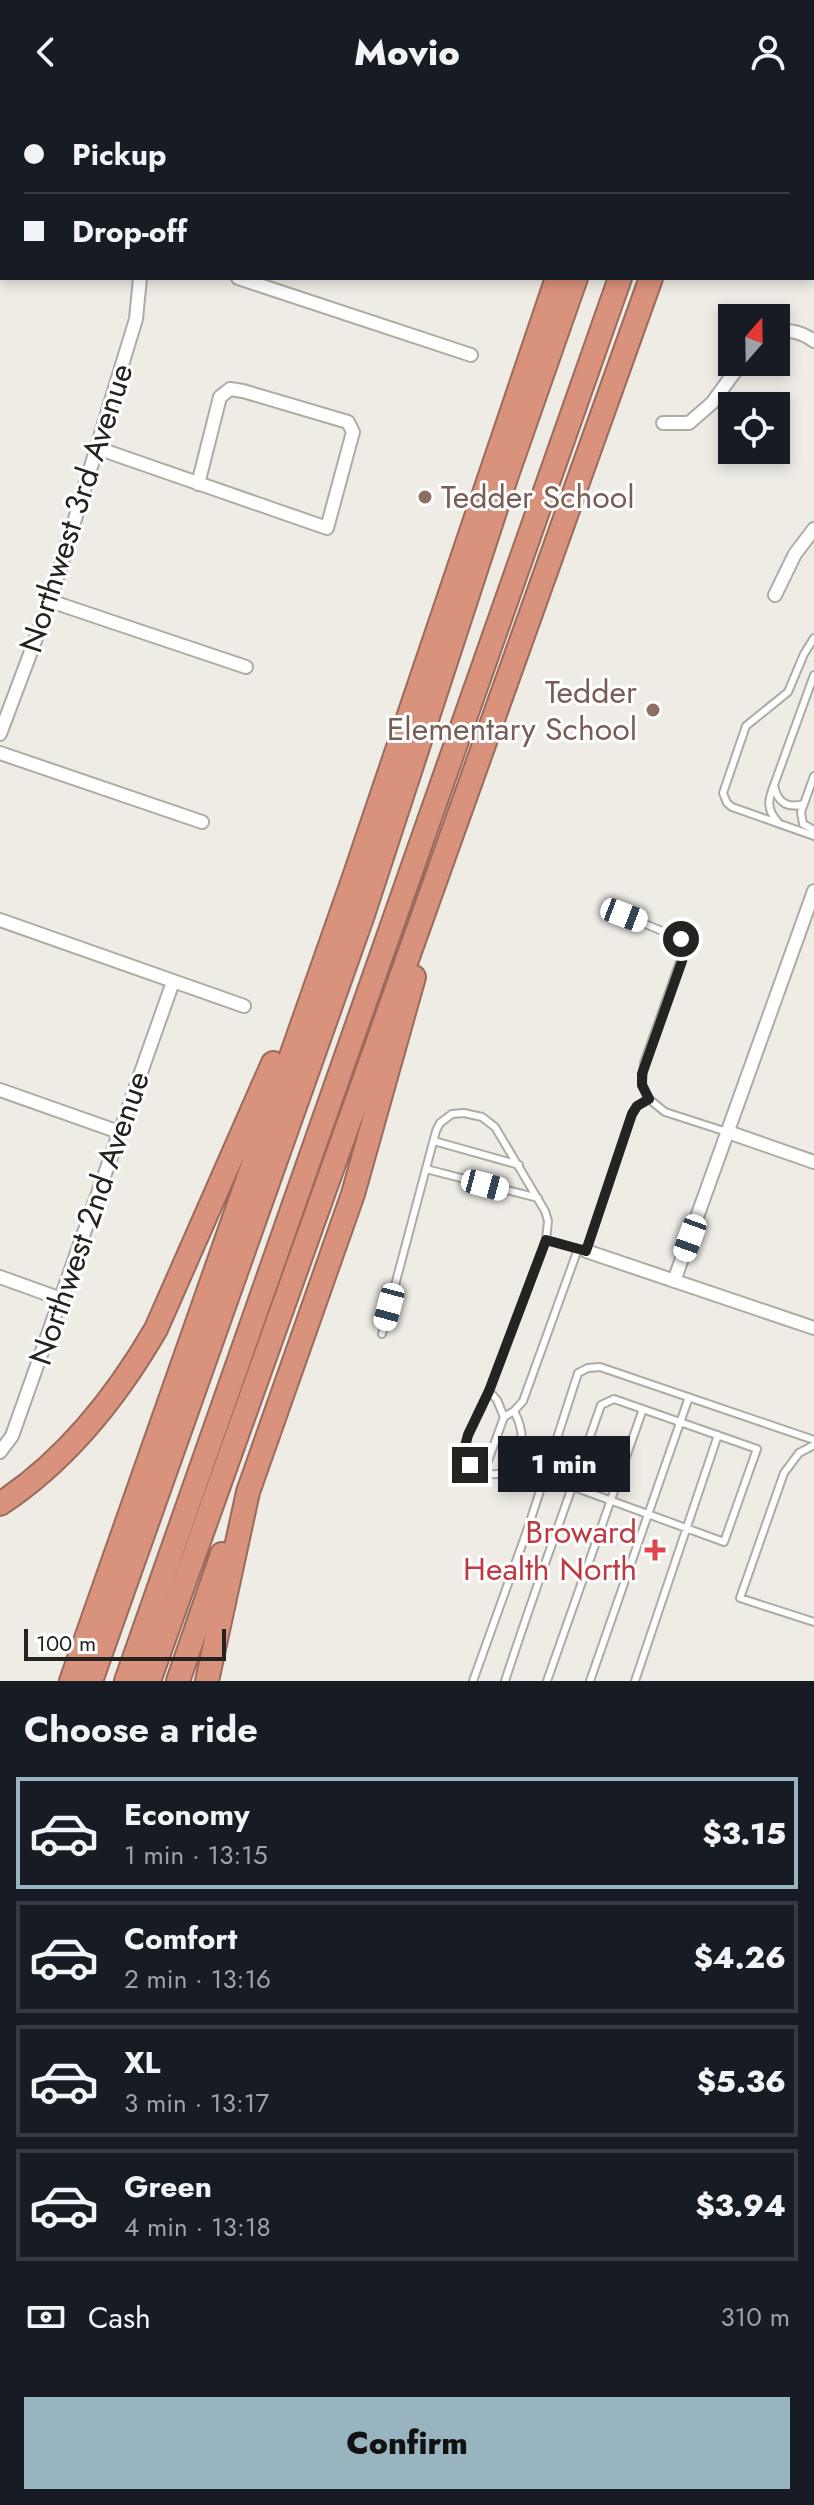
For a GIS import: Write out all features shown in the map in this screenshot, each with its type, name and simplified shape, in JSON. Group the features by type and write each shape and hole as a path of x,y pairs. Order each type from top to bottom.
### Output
{"highway":[{"path":"71,1681 353,880 556,280"},
{"path":"91,1681 363,915 488,532 575,280"},
{"path":"363,915 591,280"},
{"path":"126,1681 619,280"},
{"path":"149,1681 650,280"},
{"path":"178,1681 353,1194 386,1070 408,1002 444,855"},
{"path":"0,1504 41,1474 85,1431 124,1381 156,1329 263,1090 325,917 353,880"},
{"path":"207,1681 248,1492"}],"street":[{"name":"Northwest 3rd Avenue","path":"0,734 50,601 136,319 140,280"},
{"path":"250,280 281,285 471,355"},
{"path":"790,331 805,334 814,341"},
{"path":"663,423 689,423 712,403 732,376"},
{"path":"97,448 198,484 327,528 353,432 348,422 230,389 220,397 198,484"},
{"path":"775,595 795,554 814,529"},
{"path":"50,601 246,667"},
{"path":"0,753 202,822"},
{"path":"674,1281 814,891"},
{"path":"0,920 244,1006"},
{"name":"Northwest 2nd Avenue","path":"0,1452 12,1436 173,982"},
{"path":"0,1090 119,1132"},
{"path":"728,1132 814,1162"},
{"path":"582,1250 814,1328"},
{"path":"0,1277 61,1299"}],"lane":[{"path":"814,638 788,692 746,726 724,788 725,798 732,807 814,836"},
{"path":"780,825 768,803 814,675"},
{"path":"814,776 801,812 803,824 814,830"},
{"path":"774,785 777,796 787,805 804,804"},
{"path":"624,915 671,933 681,939 684,950 642,1074 642,1085 649,1099 665,1112 728,1132"},
{"path":"484,1472 504,1417 523,1401 632,1114 637,1106 649,1099"},
{"path":"382,1334 440,1123 452,1114 482,1117 495,1127 538,1198 548,1221 546,1240 463,1454 470,1465 484,1472 500,1473 512,1467 520,1457 523,1443 514,1411"},
{"path":"434,1141 519,1165"},
{"path":"426,1169 538,1198"},
{"path":"546,1240 582,1250"},
{"path":"473,1681 578,1373 600,1367 814,1442"},
{"path":"489,1391 497,1400 504,1417"},
{"path":"590,1681 689,1397"},
{"path":"505,1681 573,1485 601,1405 614,1399 757,1449 724,1542 573,1485 544,1476"},
{"path":"547,1681 643,1409"},
{"path":"635,1681 718,1435"},
{"path":"814,1442 799,1453 784,1473 740,1598 814,1622"}],"place":[{"name":"Tedder School","path":"425,497"},
{"name":"Tedder Elementary School","path":"653,710"},
{"name":"Broward Health North","path":"655,1550"}],"route":[{"path":"470,1465 463,1454 468,1435 489,1391 546,1240 586,1251 632,1114 637,1106 649,1099 642,1085 644,1063 682,961 684,950 681,939"}]}
